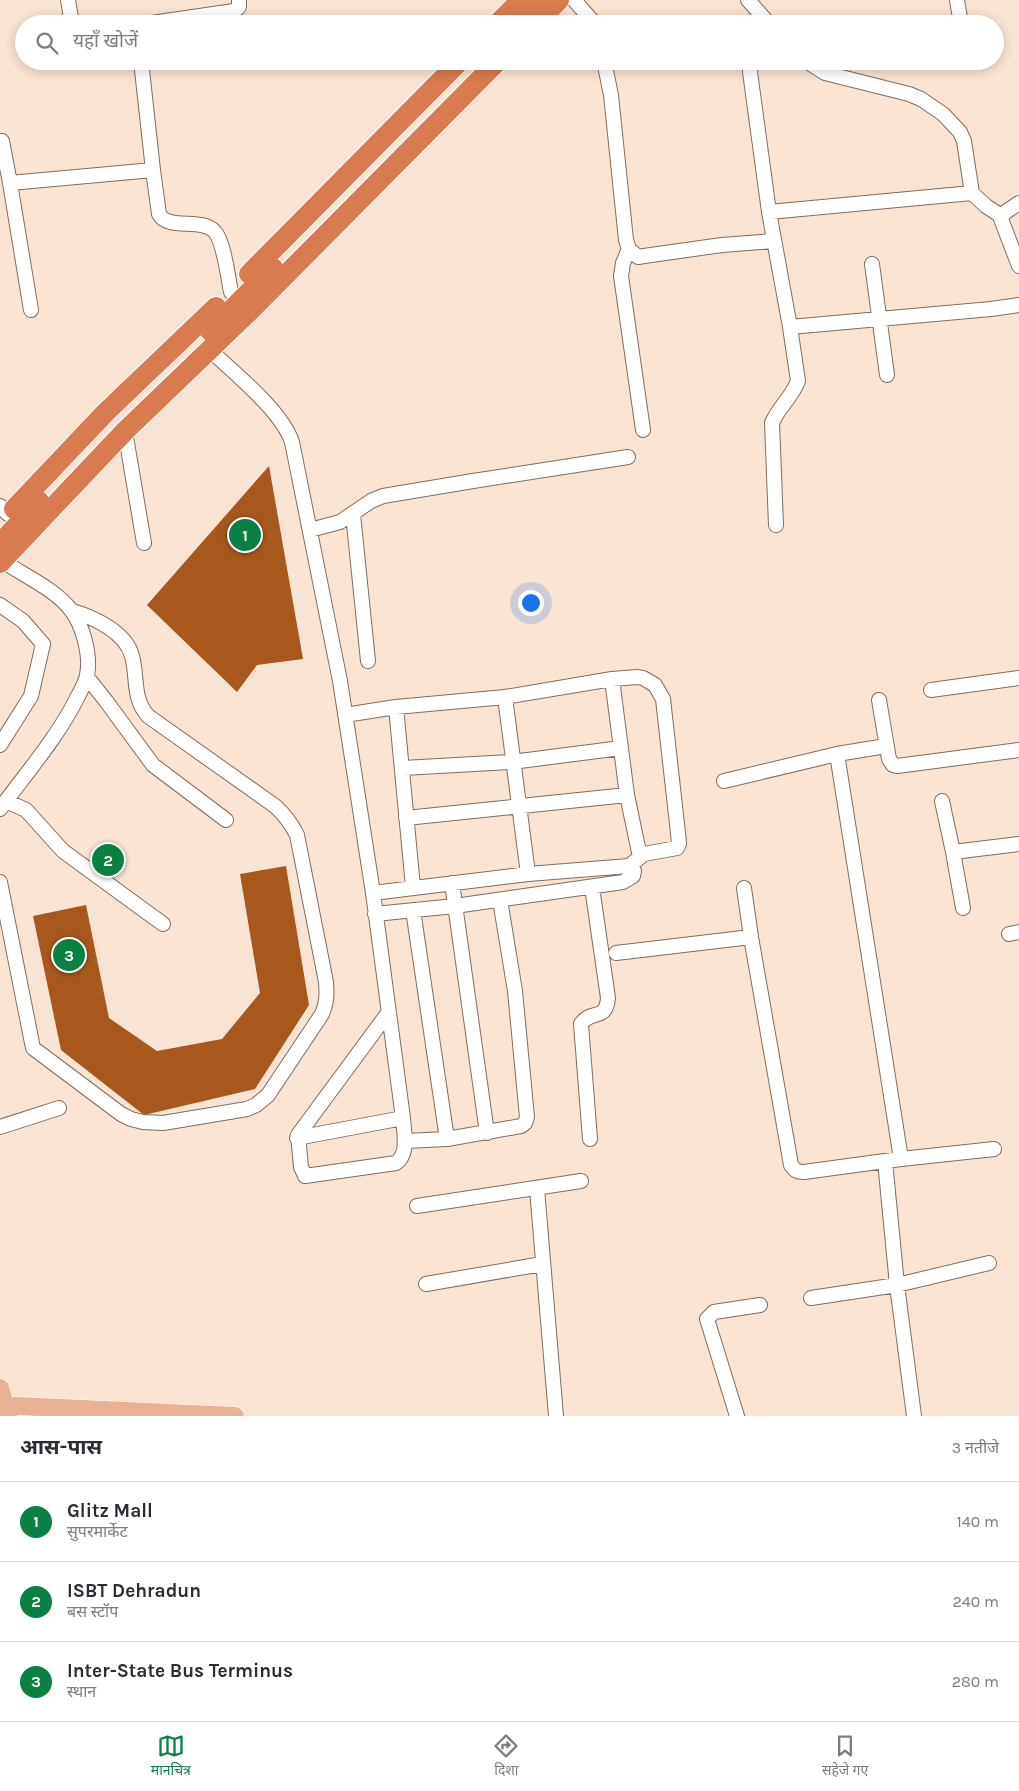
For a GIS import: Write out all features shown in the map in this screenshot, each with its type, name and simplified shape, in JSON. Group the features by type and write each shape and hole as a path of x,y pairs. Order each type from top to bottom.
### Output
{"highway":[{"path":"506,15 520,0"},
{"path":"525,15 540,0"},
{"path":"545,15 559,0"},
{"path":"3,514 231,292 451,70"},
{"path":"0,557 69,470 470,70"},
{"path":"0,557 125,431 210,350 489,70"}],"main road":[{"path":"0,1388 5,1410 17,1406 235,1416"}],"street":[{"path":"68,0 70,15"},
{"path":"202,15 234,10 239,7 239,0"},
{"path":"574,0 587,15"},
{"path":"748,0 761,15"},
{"path":"957,0 960,15"},
{"path":"142,70 159,214 161,218 167,221 207,226 215,232 224,257 231,292"},
{"path":"606,70 626,240 629,249 638,257 722,245 773,241"},
{"path":"750,70 768,212 790,327 798,382 796,388 774,417 772,423 776,525"},
{"path":"821,70 826,73 909,94 921,99 943,114 960,132 964,141 972,193 1001,216"},
{"path":"2,141 31,310"},
{"path":"10,183 153,170"},
{"path":"768,212 972,193"},
{"path":"1001,216 1019,203"},
{"path":"1001,216 1002,226 1019,266"},
{"path":"629,249 623,263 621,276 644,430"},
{"path":"872,264 887,375"},
{"path":"790,327 880,320 1019,305"},
{"path":"210,350 276,416 289,432 292,442 340,681 383,961 388,1013 404,1118 405,1141 402,1155 396,1163 305,1176 302,1172 297,1138 388,1013"},
{"path":"125,431 144,543"},
{"path":"310,530 332,525 370,501 383,496 472,480 628,457"},
{"path":"352,514 368,661"},
{"path":"0,557 53,594 72,610 87,615 115,633 130,650 137,696 148,716 285,814 297,835 326,982 327,999 322,1014 268,1094 256,1105 237,1111 163,1123 131,1119 113,1108 33,1048 0,882"},
{"path":"0,605 24,621 43,644 32,696 0,745"},
{"path":"72,610 80,626 87,648 87,677 64,723 3,805 26,810 63,851 163,924"},
{"path":"87,677 153,765 226,820"},
{"path":"345,715 396,707 505,697 612,680 643,678 656,685 663,699 679,844 675,849 651,852 634,861 373,893"},
{"path":"931,690 1019,678"},
{"path":"375,914 545,894 623,882 632,878 634,861 612,680"},
{"path":"505,697 518,806 535,874 545,894"},
{"path":"879,700 886,746 889,759 893,765 1019,750"},
{"path":"396,707 413,887"},
{"path":"724,781 837,754 886,746"},
{"path":"403,768 512,762 621,748"},
{"path":"837,754 900,1159"},
{"path":"406,818 626,795"},
{"path":"942,801 963,908"},
{"path":"952,852 1019,844"},
{"path":"452,883 487,1133"},
{"path":"590,1139 581,1024 589,1017 606,1010 608,998 592,887"},
{"path":"744,888 791,1165 794,1170 804,1172 994,1149"},
{"path":"405,1141 447,1139 487,1133 521,1126 527,1117 515,991 500,900"},
{"path":"413,910 447,1139"},
{"path":"616,953 751,937"},
{"path":"0,1127 59,1108"},
{"path":"297,1138 404,1118"},
{"path":"885,1161 897,1285 914,1416"},
{"path":"417,1206 581,1181"},
{"path":"537,1189 556,1416"},
{"path":"811,1298 897,1285 989,1263"},
{"path":"426,1284 542,1264"},
{"path":"737,1416 707,1319 714,1312 760,1305"}],"building":[{"path":"269,466 303,659 257,665 237,692 147,605"},
{"path":"286,866 309,1005 255,1089 144,1115 61,1050 33,916 86,905 109,1018 157,1051 222,1039 260,993 240,874"}],"place":[{"name":"Glitz Mall","path":"245,535"},
{"name":"ISBT Dehradun","path":"108,860"},
{"name":"Inter-State Bus Terminus","path":"69,955"}]}
